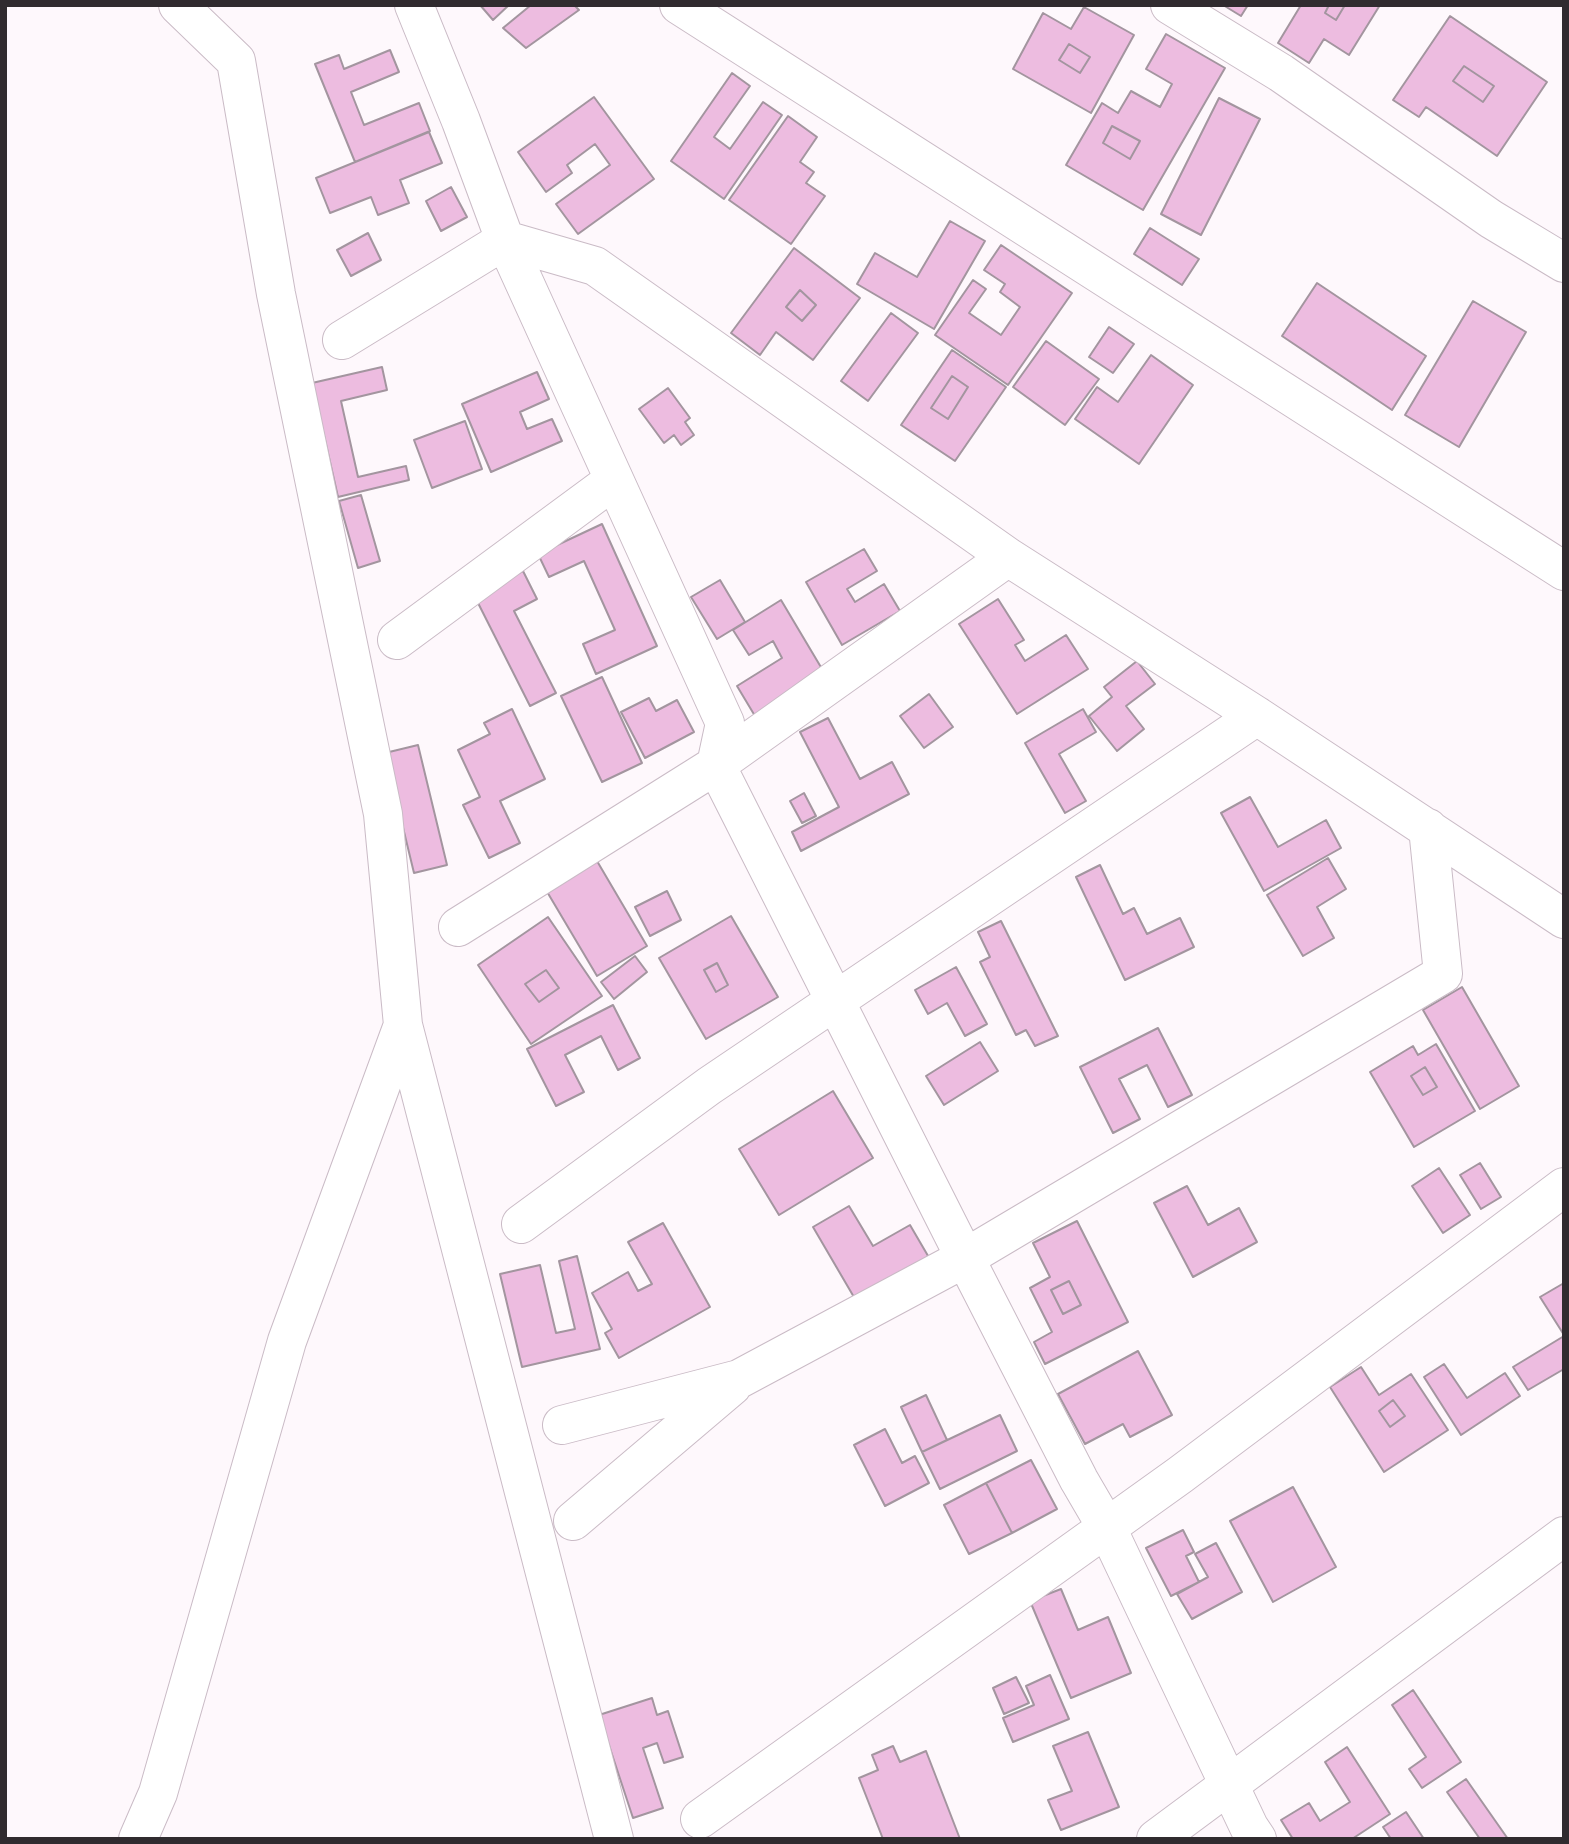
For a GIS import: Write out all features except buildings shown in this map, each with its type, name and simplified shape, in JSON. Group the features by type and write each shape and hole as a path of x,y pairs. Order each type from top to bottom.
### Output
{"street":[{"path":"178,5 236,61 276,294 383,814 403,1025 614,1839"},
{"path":"414,5 505,240 725,723 716,765 965,1258 1079,1480 1107,1528 1257,1839"},
{"path":"679,5 1564,570"},
{"path":"1170,5 1281,73 1491,219 1564,263"},
{"path":"342,340 505,240 595,266 1007,557 1257,716 1564,919"},
{"path":"397,640 614,480"},
{"path":"458,927 716,765 1007,557"},
{"path":"522,1224 709,1086 1257,716"},
{"path":"573,1521 739,1379 965,1258 1443,975 1428,828"},
{"path":"138,1839 158,1793 287,1341 403,1025"},
{"path":"700,1819 1107,1528 1564,1187"},
{"path":"562,1425 739,1379"},
{"path":"1156,1839 1564,1536"}]}
